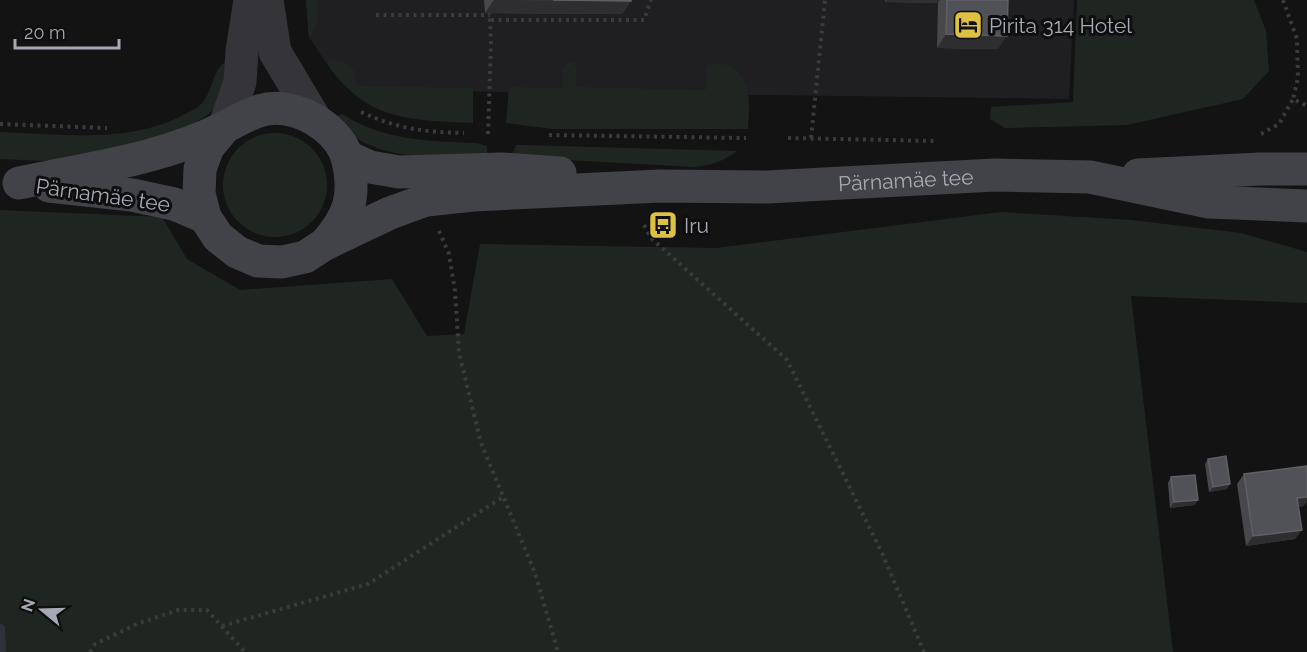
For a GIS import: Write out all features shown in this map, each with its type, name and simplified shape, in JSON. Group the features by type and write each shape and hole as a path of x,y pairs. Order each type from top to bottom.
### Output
{"main road":[{"path":"10,182 149,156 192,143 252,112 284,109 315,119 334,135 348,157 352,180 350,204 341,226 326,244 305,257 282,262 258,261 237,252 218,237 205,217 199,194 200,170 208,147 224,128"},
{"path":"1090,177 1256,154 1297,157 1307,147"},
{"path":"1256,154 1307,169"},
{"path":"348,157 370,167 399,172 502,169 590,176 660,186"},
{"name":"Pärnamäe tee","path":"326,244 390,213 426,200 660,186 767,187 995,175 1090,177 1209,202 1307,206"},
{"name":"Pärnamäe tee","path":"10,182 132,195 174,204 205,217"},
{"path":"1209,202 1307,228"}],"street":[{"path":"224,128 240,82 250,0"},
{"path":"267,0 274,52 315,119"}],"path":[{"path":"488,134 489,0"},
{"path":"376,15 644,20 651,0"},
{"path":"811,138 825,0"},
{"path":"1256,154 1279,124 1293,99 1298,78 1297,39 1283,0"},
{"path":"1293,99 1307,106"},
{"path":"352,108 385,124 423,132 466,133"},
{"path":"0,124 115,127"},
{"path":"477,134 495,134"},
{"path":"549,135 747,138"},
{"path":"788,138 941,141"},
{"path":"426,200 449,254 455,291 459,353 480,443 535,573 558,652"},
{"path":"644,225 651,238 787,360 882,553 924,652"},
{"path":"222,626 369,584 503,496"},
{"path":"90,652 95,644 137,624 178,610 207,610 245,652"}],"shaded area":[{"path":"306,0 1074,0 1069,99 358,90 327,64 309,37"},
{"path":"306,0 317,0 318,21 309,40"},
{"path":"1077,0 1254,0 1266,31 1269,71 1243,99 1127,125 1005,128 990,119 991,107 1073,102"},
{"path":"329,60 347,63 353,69 357,86 473,88 473,123 409,118 374,107 342,83 327,64"},
{"path":"570,62 576,67 576,87 706,90 707,66 719,64 731,67 738,72 746,86 749,102 748,129 552,129 506,123 509,87 563,88 563,67"},
{"path":"224,63 231,64 222,97 209,114 188,127 160,139 46,161 0,159 0,132 70,135 117,134 162,124 183,115 204,101 217,72"},
{"path":"342,114 374,130 390,135 487,146 487,155 440,157 393,153 359,140 336,116"},
{"path":"275,133 295,137 304,142 318,156 323,165 327,185 323,205 318,214 304,228 295,233 275,237 255,233 246,228 232,214 227,205 223,185 227,165 232,156 246,142 255,137"},
{"path":"516,145 737,151 717,162 694,167 511,157"},
{"path":"0,210 162,217 187,259 240,290 392,279 427,336 464,334 480,244 716,248 1001,212 1131,220 1241,233 1307,252 1307,303 1131,296 1173,652 0,652"}],"building":[{"path":"553,0 631,0 631,1"},
{"path":"947,0 1008,0 1007,36 946,34"},
{"path":"655,224 676,225 676,234 655,233"},
{"path":"1226,456 1230,484 1213,487 1208,459"},
{"path":"1307,466 1307,497 1297,498 1302,530 1253,536 1244,474"},
{"path":"1195,475 1198,500 1174,502 1171,477"}],"waterway":[{"path":"0,629 1,652"}],"place":[{"name":"Pirita 314 Hotel","path":"968,25"},
{"name":"Iru","path":"663,225"}]}
